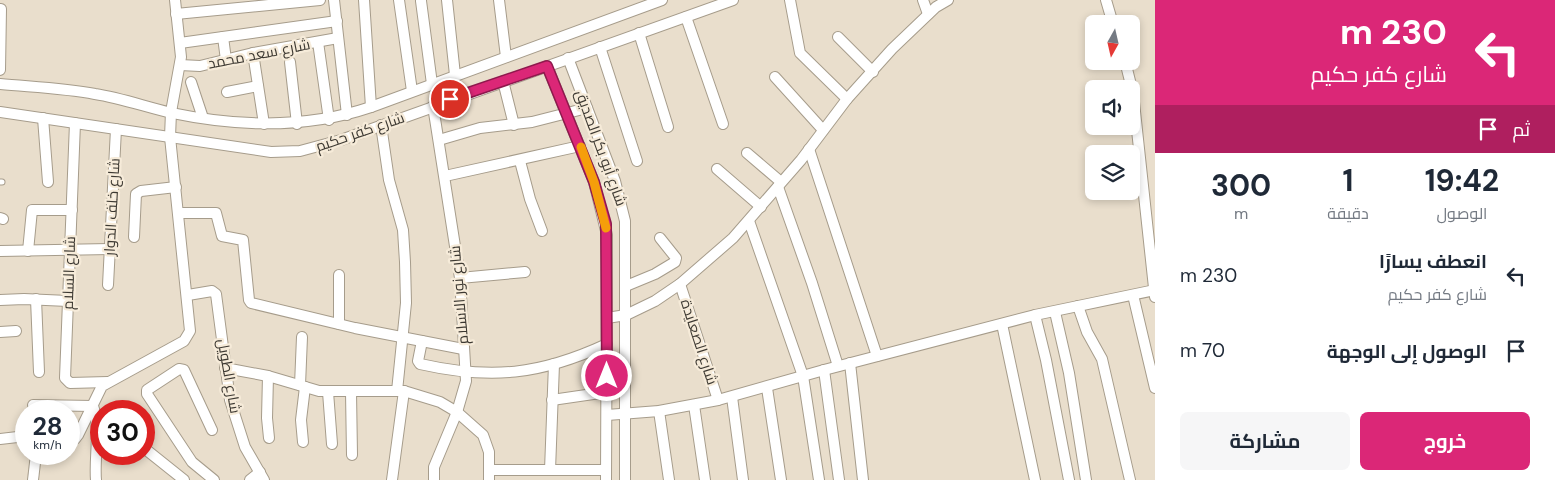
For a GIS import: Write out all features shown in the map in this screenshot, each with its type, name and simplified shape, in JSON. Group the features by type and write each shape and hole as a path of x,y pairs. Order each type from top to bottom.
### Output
{"street":[{"path":"98,400 98,392 108,382 187,338 191,327 170,137 171,112 180,64 180,43 175,0"},
{"path":"176,14 320,0"},
{"path":"334,0 347,115"},
{"path":"364,0 371,107"},
{"path":"399,0 412,91"},
{"path":"447,0 455,75"},
{"path":"499,0 506,57"},
{"name":"شارع كفر حكيم","path":"0,84 95,94 203,118 264,124 297,124 329,120 371,107 662,0"},
{"name":"شارع كفر حكيم","path":"0,112 283,152 309,149 733,0"},
{"path":"790,0 800,54 847,99"},
{"path":"923,0 928,14"},
{"path":"607,318 626,316 655,301 680,284 733,238 762,207 847,99 892,49 928,14 948,0"},
{"path":"1106,0 1110,15"},
{"path":"421,1 432,84"},
{"path":"0,70 1,9"},
{"path":"686,16 723,124"},
{"path":"180,43 337,21"},
{"path":"639,33 668,127"},
{"path":"223,37 226,60"},
{"path":"838,37 873,72"},
{"name":"شارع سعد محمد","path":"180,64 200,66 253,53 338,38"},
{"path":"318,42 329,120"},
{"path":"600,47 637,161"},
{"path":"253,53 264,124"},
{"name":"شارع أبو بكر الصديق","path":"568,58 623,206 626,221 625,480"},
{"path":"290,62 297,124"},
{"name":"شارع أبو بكر الصديق","path":"547,66 568,113 594,182 606,224 606,475"},
{"path":"607,415 660,411 718,400 767,388 838,366 1034,315 1133,295 1154,293 1135,110 1127,70"},
{"path":"775,77 823,130"},
{"path":"503,81 514,125"},
{"path":"191,82 203,118"},
{"path":"227,92 258,86"},
{"name":"شارع نور الاسلام","path":"433,106 460,278 466,385 434,467 434,480"},
{"path":"439,140 480,128 514,125 587,108"},
{"path":"43,118 48,182"},
{"name":"شارع السلام","path":"75,123 65,378 70,383 108,382"},
{"path":"381,125 389,180 404,239 406,303 392,480"},
{"name":"شارع خلف الدوار","path":"108,286 116,129"},
{"path":"444,176 520,161 580,146"},
{"path":"809,149 877,356"},
{"path":"747,153 780,185 838,366"},
{"path":"520,161 530,199 542,231"},
{"path":"717,169 762,207"},
{"path":"134,236 136,194 141,191 176,187"},
{"path":"28,251 32,210 72,210"},
{"path":"179,214 216,213 222,236 243,240 249,300 251,303 338,324 463,349"},
{"path":"749,221 803,376 820,480"},
{"path":"626,286 655,274 676,262 676,258 660,238"},
{"path":"0,251 110,249"},
{"path":"460,278 525,272"},
{"path":"338,324 339,275"},
{"name":"شارع الصعايدة","path":"680,284 718,400"},
{"name":"شارع الطويل","path":"188,295 212,292 216,294 225,368 240,433 262,476"},
{"path":"1133,295 1155,388"},
{"path":"36,299 39,372"},
{"path":"0,300 68,300"},
{"path":"1078,306 1087,332 1102,359 1130,480"},
{"path":"1055,312 1069,373 1086,480"},
{"path":"1034,315 1046,360 1069,480"},
{"path":"1002,324 1035,480"},
{"path":"0,332 16,330"},
{"path":"302,337 303,442"},
{"path":"422,340 418,360 420,364 465,372 502,374 554,364 607,344"},
{"path":"850,363 863,480"},
{"path":"550,470 554,364"},
{"path":"225,368 268,376 328,392 400,391 423,395 457,412 483,435 489,452 489,475 526,475 550,470 606,475"},
{"path":"212,430 185,371 180,369 147,390 146,394 192,462 214,480"},
{"path":"824,370 839,480"},
{"path":"268,376 266,411 269,438"},
{"path":"767,388 781,480"},
{"path":"328,392 332,444"},
{"path":"351,392 352,455"},
{"path":"552,400 607,392"},
{"path":"732,396 743,480"},
{"path":"694,405 705,480"},
{"path":"660,411 669,480"},
{"path":"80,433 90,419"},
{"path":"0,439 15,437"},
{"path":"155,457 184,480"},
{"path":"33,480 35,465"},
{"path":"94,465 96,480"},
{"path":"250,480 262,476"}],"slow traffic":[{"path":"581,147 594,182 606,228"}],"route":[{"path":"450,99 547,66 568,113 594,182 606,224 607,376"}]}
